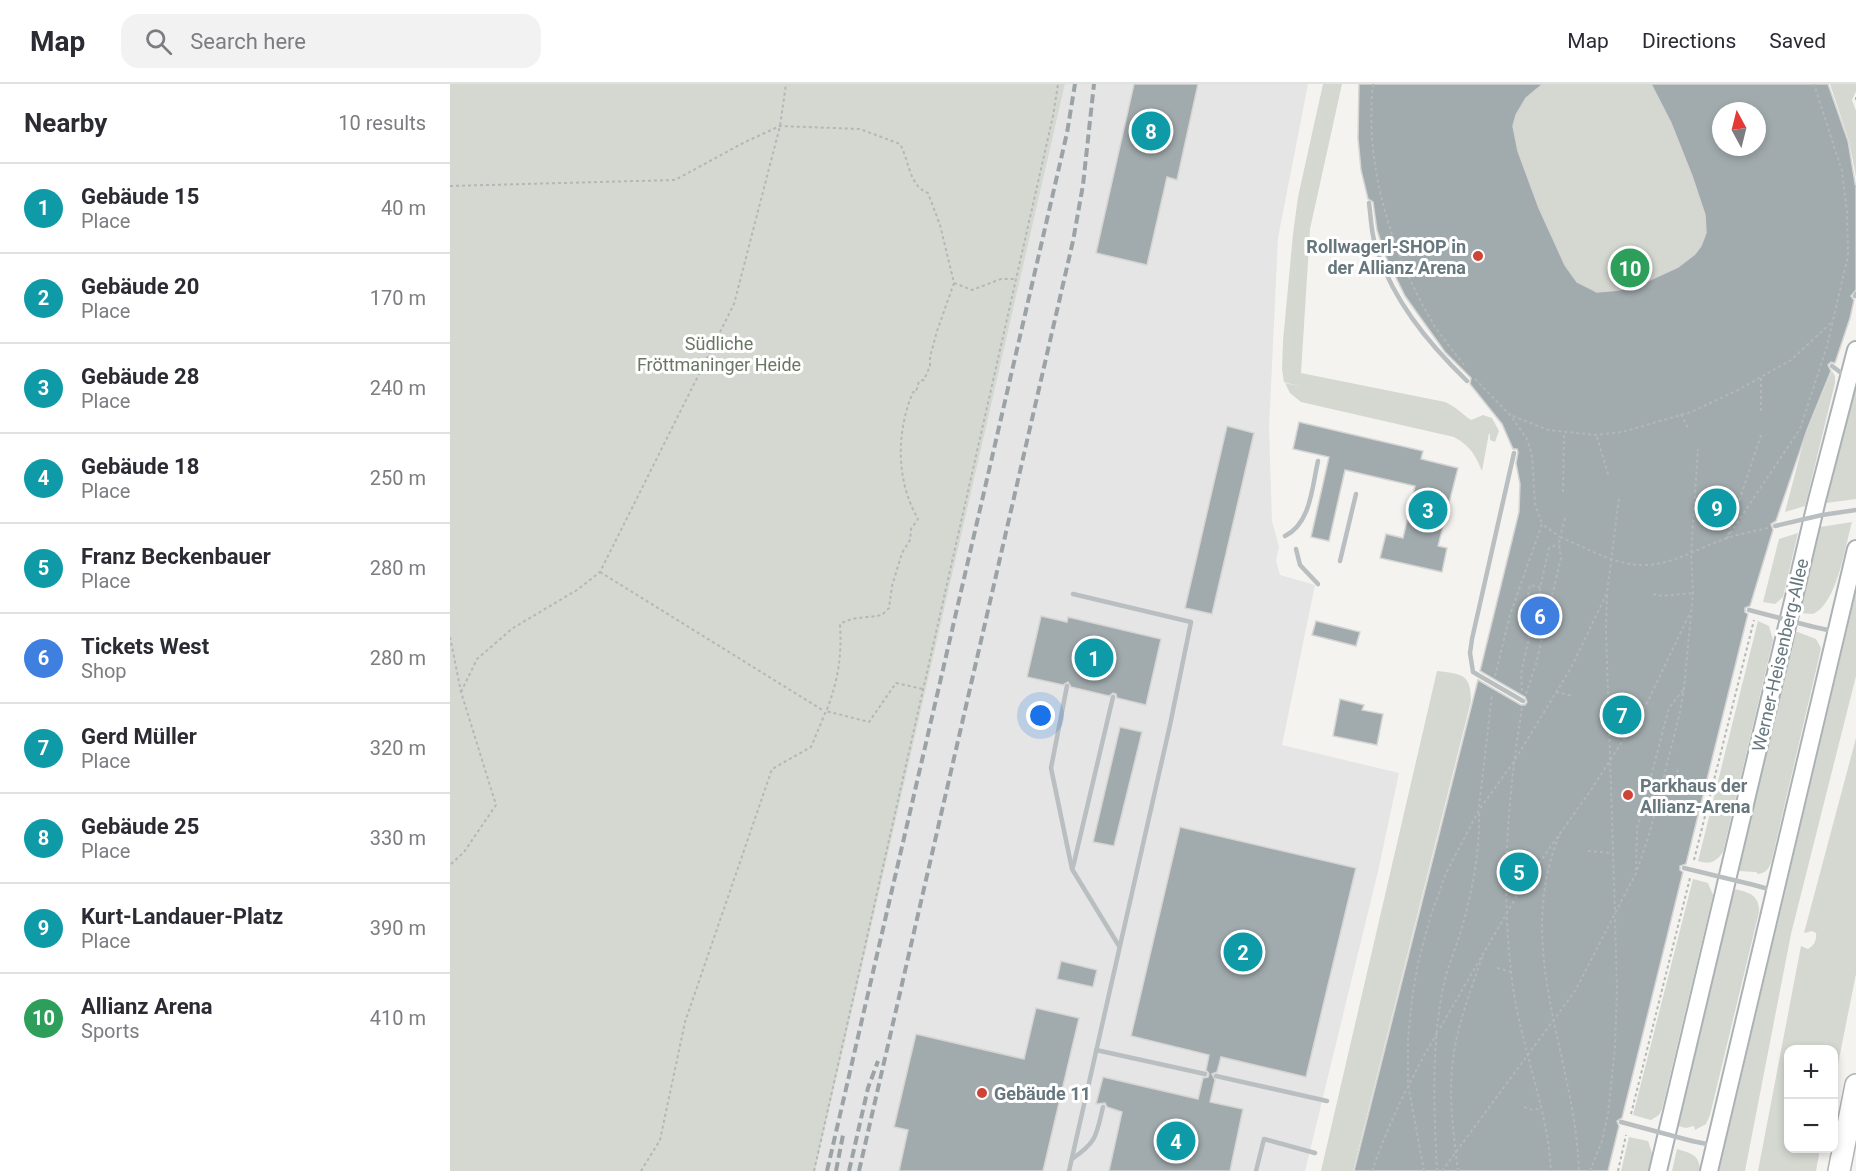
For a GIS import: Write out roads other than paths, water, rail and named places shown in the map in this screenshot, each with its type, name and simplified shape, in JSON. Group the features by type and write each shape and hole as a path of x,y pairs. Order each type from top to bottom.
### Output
{"highway":[{"path":"1839,1171 1856,1085"}],"street":[{"name":"Werner-Heisenberg-Allee","path":"1658,1171 1817,500 1856,350"},
{"path":"1709,1171 1856,549"}],"lane":[{"path":"1369,203 1374,243 1411,319 1439,354 1467,381"},
{"path":"1832,366 1848,380"},
{"path":"1514,453 1470,653 1473,672 1523,700"},
{"path":"1285,536 1298,528 1305,519 1318,461"},
{"path":"1340,561 1356,494"},
{"path":"1774,526 1856,510"},
{"path":"1296,549 1300,565 1318,584"},
{"path":"1069,1171 1170,725 1191,622 1073,594"},
{"path":"1749,610 1835,632"},
{"path":"1067,686 1051,768 1072,869 1119,946"},
{"path":"1072,869 1113,697"},
{"path":"1684,868 1775,890"},
{"path":"1096,1050 1204,1074"},
{"path":"1216,1076 1327,1101"},
{"path":"1071,1159 1090,1146 1097,1132 1103,1107"},
{"path":"1621,1122 1715,1146"},
{"path":"1256,1171 1264,1139 1315,1153"}],"railway":[{"path":"827,1171 1067,133 1075,84"},
{"path":"859,1171 1073,241 1083,185 1094,84"},
{"path":"849,1171 868,1088 878,1061"},
{"path":"836,1171 843,1135"}],"place":[{"name":"Gebäude 25","path":"1151,131"},
{"name":"Rollwagerl-SHOP in der Allianz Arena","path":"1478,256"},
{"name":"Allianz Arena","path":"1630,268"},
{"name":"Kurt-Landauer-Platz","path":"1717,508"},
{"name":"Gebäude 28","path":"1428,510"},
{"name":"Tickets West","path":"1540,616"},
{"name":"Gebäude 15","path":"1094,658"},
{"name":"Gerd Müller","path":"1622,715"},
{"name":"Parkhaus der Allianz-Arena","path":"1628,795"},
{"name":"Franz Beckenbauer","path":"1519,872"},
{"name":"Gebäude 20","path":"1243,952"},
{"name":"Gebäude 11","path":"982,1093"},
{"name":"Gebäude 18","path":"1176,1141"}],"park label":[{"name":"Südliche Fröttmaninger Heide","path":"719,353"}]}
